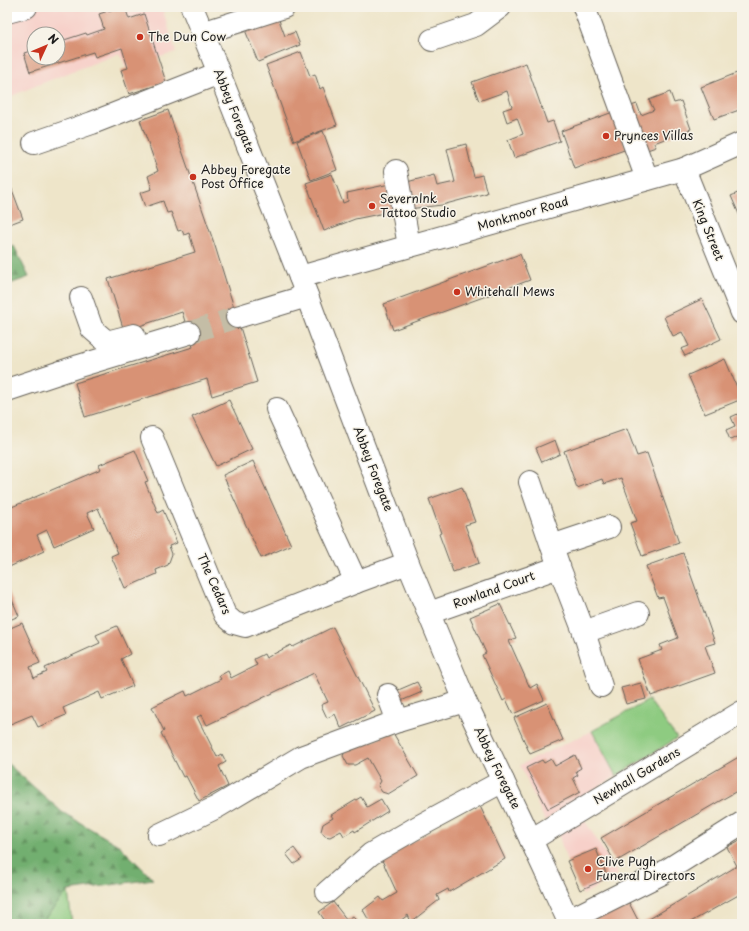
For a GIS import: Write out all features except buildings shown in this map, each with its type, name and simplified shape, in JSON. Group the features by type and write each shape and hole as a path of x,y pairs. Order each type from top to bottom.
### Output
{"street":[{"path":"7,12 26,7"},
{"name":"Abbey Foregate","path":"192,7 303,285 408,563 429,614 465,701 569,922"},
{"path":"202,33 284,7"},
{"path":"432,40 476,25 500,7"},
{"path":"584,7 647,179"},
{"path":"34,143 92,123 219,73"},
{"name":"Monkmoor Road","path":"236,311 409,246 684,169 742,143"},
{"name":"King Street","path":"684,169 742,313"},
{"path":"396,171 409,246"},
{"path":"7,390 79,366 187,326 107,342 92,329 81,298"},
{"path":"277,409 356,582"},
{"name":"The Cedars","path":"152,438 225,615 234,623 245,626 408,563"},
{"path":"530,482 559,567 584,632 601,686"},
{"path":"552,546 608,527"},
{"name":"Rowland Court","path":"429,614 559,567"},
{"path":"584,632 638,613"},
{"path":"388,695 398,721"},
{"path":"159,835 217,807 301,758 398,721 465,701"},
{"name":"Newhall Gardens","path":"531,840 742,712"},
{"path":"328,892 371,854 503,781"},
{"path":"569,922 661,874 742,823"}],"shaded area":[{"path":"7,7 162,7 176,52 126,68 120,53 7,98"},
{"path":"649,700 677,738 545,821 520,765 598,728"},
{"path":"582,816 618,874 583,895 567,861 557,830"}],"green space":[{"path":"14,246 29,277 7,285 7,249"},
{"path":"649,700 677,738 616,776 592,731"},
{"path":"7,763 62,812 120,846 153,879 68,891 40,924 7,924"},
{"path":"68,891 72,924 40,924"}],"tunnel":[{"path":"189,333 237,317"}],"place":[{"name":"The Dun Cow","path":"140,37"},
{"name":"Prynces Villas","path":"606,136"},
{"name":"Abbey Foregate Post Office","path":"193,177"},
{"name":"SevernInk Tattoo Studio","path":"372,206"},
{"name":"Whitehall Mews","path":"457,292"},
{"name":"Clive Pugh Funeral Directors","path":"588,869"}]}
